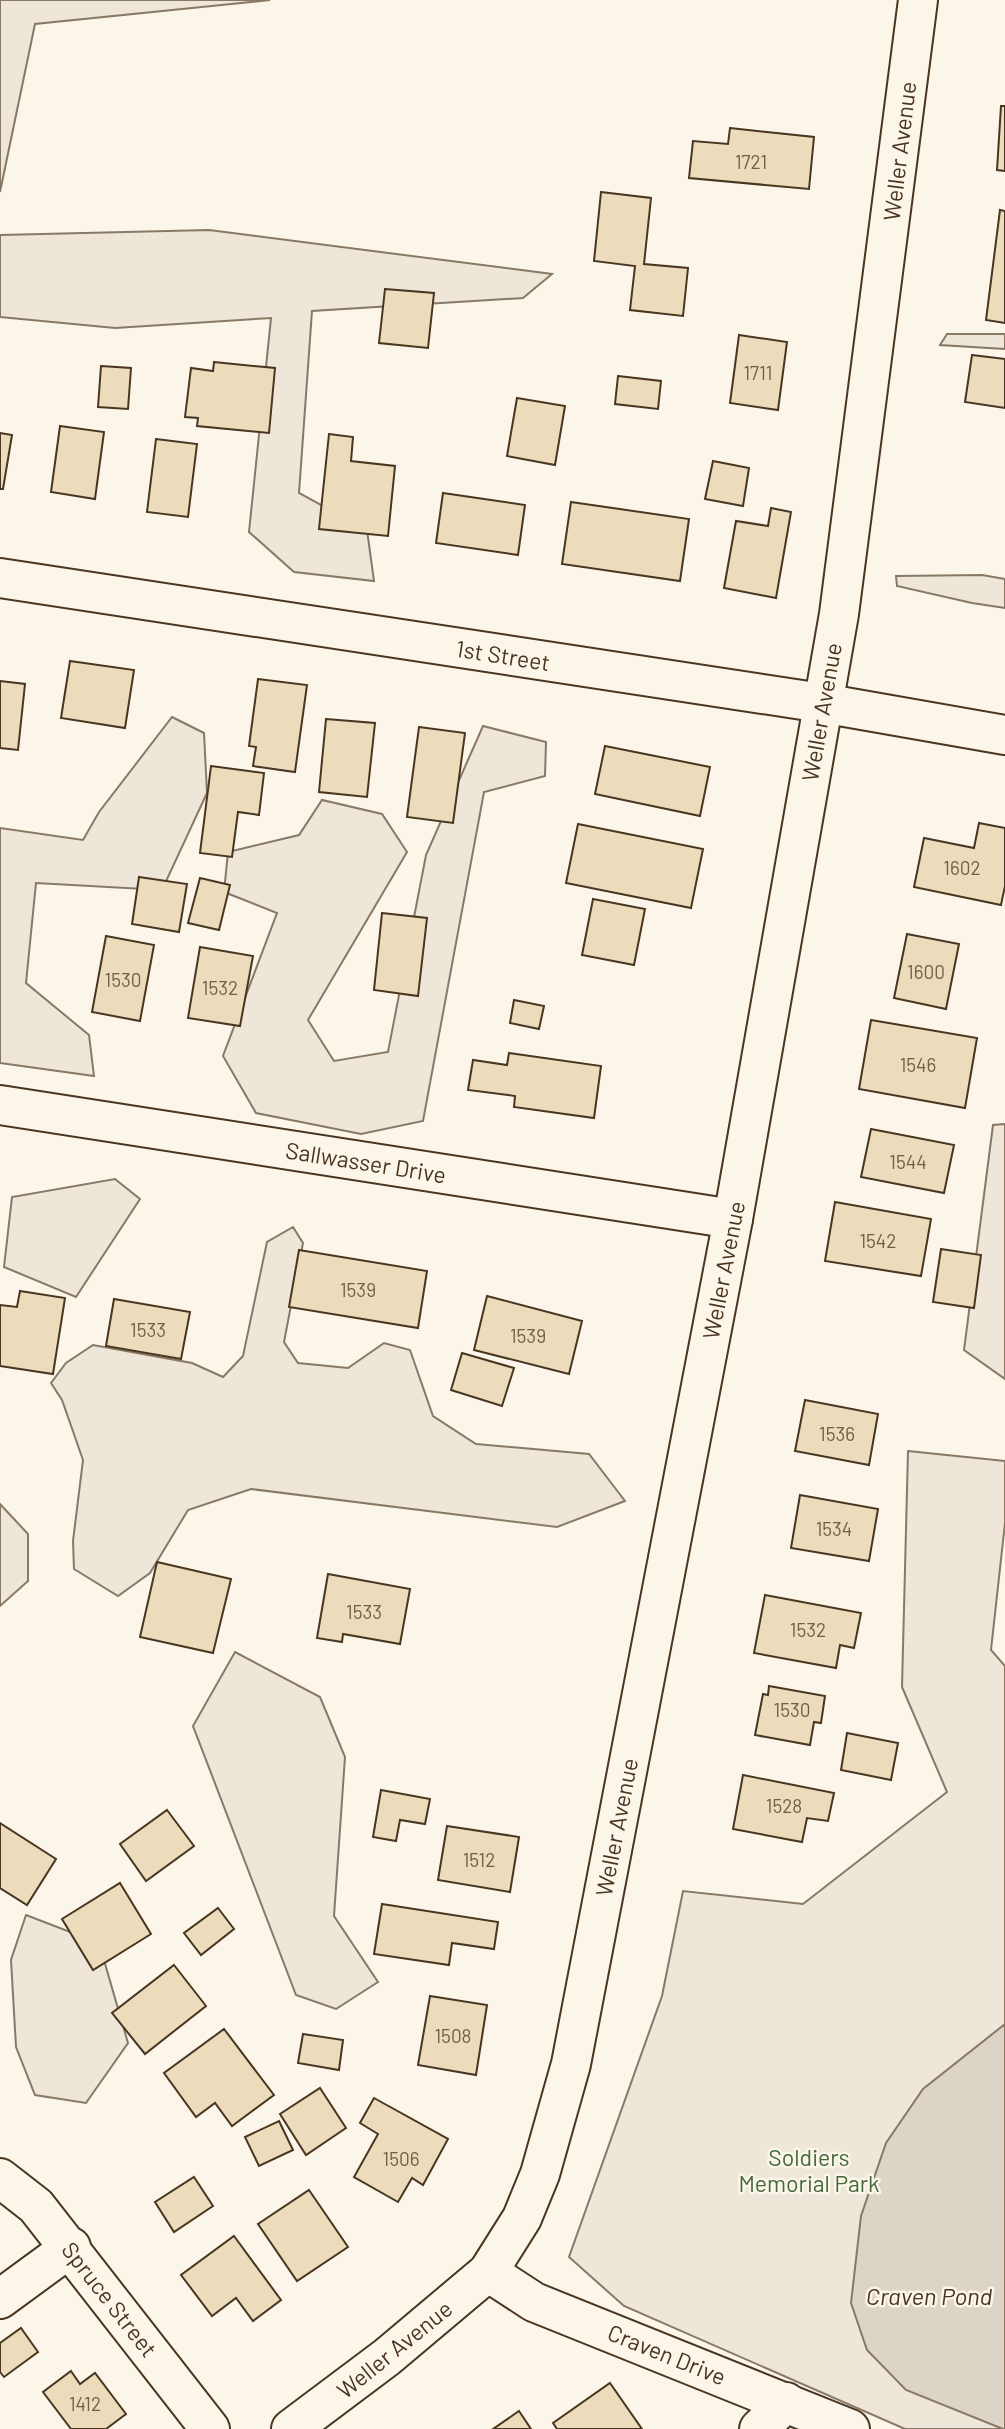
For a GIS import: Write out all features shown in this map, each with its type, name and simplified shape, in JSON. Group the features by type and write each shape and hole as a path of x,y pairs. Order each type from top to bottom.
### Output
{"street":[{"name":"Weller Avenue","path":"291,2429 387,2357 488,2272 522,2218 540,2174 571,2064 733,1219 839,614 918,0"},
{"name":"1st Street","path":"0,578 822,703 1005,735"},
{"name":"Sallwasser Drive","path":"0,1105 733,1219"},
{"name":"Spruce Street","path":"0,2178 36,2206 71,2247 210,2429"},
{"path":"0,2299 71,2247"},
{"name":"Craven Drive","path":"488,2272 534,2302 850,2429"},
{"path":"759,2429 786,2402"}],"green space":[{"path":"0,0 270,0 35,24 0,192"},
{"path":"209,230 552,274 523,298 312,311 299,493 367,530 374,581 294,572 249,532 271,318 115,328 0,317 0,235"},
{"path":"947,334 1005,334 1005,349 940,345"},
{"path":"982,575 1005,579 1005,608 897,586 896,576"},
{"path":"172,717 204,733 207,793 162,890 36,883 26,983 89,1035 94,1076 0,1063 0,828 83,840 99,812"},
{"path":"483,726 546,742 545,776 484,792 423,1121 361,1134 256,1113 223,1056 277,913 224,892 228,852 299,835 322,800 382,814 407,852 308,1020 334,1061 388,1052 426,855"},
{"path":"1005,1124 1005,1379 964,1350 993,1125"},
{"path":"115,1179 140,1199 76,1297 4,1267 12,1197"},
{"path":"293,1227 303,1243 284,1342 298,1363 348,1368 384,1343 410,1350 433,1416 476,1444 589,1454 625,1501 557,1527 251,1489 188,1510 150,1573 118,1596 74,1569 73,1541 83,1460 62,1400 51,1383 66,1363 93,1345 192,1363 223,1377 243,1356 267,1242"},
{"name":"Soldiers Memorial Park","path":"908,1451 1005,1461 1005,1523 991,1650 1005,1666 1005,2429 905,2429 624,2306 569,2257 662,1996 683,1891 803,1904 947,1792 902,1687"},
{"path":"0,1504 28,1534 28,1581 0,1606"},
{"path":"235,1652 320,1697 345,1757 334,1916 378,1982 336,2009 296,1995 193,1726"},
{"path":"26,1915 99,1943 128,2043 86,2103 35,2095 16,2047 11,1960"}],"water":[{"name":"Craven Pond","path":"1005,2024 1003,2429 906,2390 867,2350 851,2303 861,2216 886,2143 923,2089"}],"building":[{"path":"1001,106 1005,106 1005,171 997,170"},
{"path":"730,128 814,137 809,189 689,178 693,141 728,144"},
{"path":"601,192 651,198 644,264 688,268 683,316 630,310 635,266 594,261"},
{"path":"1000,210 1005,211 1005,323 986,320"},
{"path":"385,289 434,293 428,348 379,343"},
{"path":"739,335 787,342 778,410 730,403"},
{"path":"972,355 1005,359 1005,408 965,402"},
{"path":"214,362 275,368 269,433 197,426 198,418 185,417 191,368 213,371"},
{"path":"101,366 131,368 128,409 98,407"},
{"path":"618,376 661,381 658,409 615,404"},
{"path":"517,398 565,406 555,465 507,456"},
{"path":"60,426 104,432 95,499 51,492"},
{"path":"0,433 12,435 3,489 0,489"},
{"path":"329,434 353,437 351,461 395,466 388,536 319,529"},
{"path":"156,439 197,444 188,517 147,512"},
{"path":"713,461 749,468 743,506 705,499"},
{"path":"443,493 525,505 518,555 436,543"},
{"path":"571,502 689,519 680,581 562,564"},
{"path":"771,508 791,512 776,598 724,588 736,521 768,526"},
{"path":"70,661 134,670 125,728 61,718"},
{"path":"258,679 307,685 295,772 253,766 256,747 249,746"},
{"path":"0,681 25,684 18,750 0,748"},
{"path":"326,719 375,723 367,797 319,792"},
{"path":"419,727 465,733 453,823 407,817"},
{"path":"605,746 710,767 700,816 595,794"},
{"path":"211,766 264,773 259,815 238,812 232,857 200,853"},
{"path":"979,823 1005,828 1005,886 1001,905 914,887 924,838 974,848"},
{"path":"578,824 703,849 691,908 566,883"},
{"path":"139,877 187,884 179,932 132,924"},
{"path":"200,878 230,885 219,930 188,923"},
{"path":"593,899 645,909 634,965 582,955"},
{"path":"382,913 427,918 418,996 374,990"},
{"path":"907,934 959,944 946,1009 894,998"},
{"path":"106,936 154,945 140,1021 92,1012"},
{"path":"200,947 253,956 240,1026 188,1018"},
{"path":"514,1000 544,1006 539,1029 510,1023"},
{"path":"871,1020 977,1038 965,1108 859,1089"},
{"path":"509,1053 601,1066 594,1118 514,1107 515,1096 468,1090 473,1060 507,1065"},
{"path":"871,1129 954,1145 944,1193 861,1177"},
{"path":"835,1202 931,1219 921,1276 825,1261"},
{"path":"941,1249 981,1255 974,1308 933,1302"},
{"path":"299,1250 427,1271 418,1328 289,1307"},
{"path":"20,1291 65,1298 53,1374 0,1366 0,1305 17,1307"},
{"path":"487,1296 582,1321 569,1374 474,1350"},
{"path":"114,1299 190,1312 181,1359 106,1346"},
{"path":"462,1353 514,1368 502,1406 451,1390"},
{"path":"805,1400 878,1414 869,1465 795,1451"},
{"path":"800,1495 878,1509 869,1561 791,1548"},
{"path":"157,1562 231,1579 213,1653 140,1637"},
{"path":"328,1574 410,1589 400,1644 343,1634 342,1642 317,1638"},
{"path":"765,1595 861,1613 854,1648 840,1645 836,1668 754,1653"},
{"path":"769,1686 825,1696 821,1723 814,1722 810,1745 755,1735 763,1694 768,1695"},
{"path":"847,1733 898,1743 891,1780 841,1770"},
{"path":"743,1775 834,1793 828,1821 807,1818 802,1842 733,1829"},
{"path":"381,1790 430,1799 425,1824 400,1820 396,1841 373,1837"},
{"path":"167,1810 194,1846 146,1881 120,1844"},
{"path":"0,1823 56,1859 27,1905 0,1888"},
{"path":"447,1826 519,1837 510,1892 438,1880"},
{"path":"120,1883 151,1934 93,1970 62,1919"},
{"path":"382,1904 498,1922 494,1949 452,1943 449,1965 374,1954"},
{"path":"218,1908 234,1929 201,1955 184,1933"},
{"path":"174,1965 206,2006 145,2054 112,2013"},
{"path":"430,1996 487,2005 476,2075 418,2065"},
{"path":"224,2029 274,2095 232,2126 215,2103 196,2117 164,2073"},
{"path":"303,2034 343,2040 339,2070 298,2063"},
{"path":"320,2088 346,2128 306,2155 280,2114"},
{"path":"374,2098 448,2139 423,2185 412,2178 398,2202 354,2177 378,2134 360,2123"},
{"path":"279,2121 293,2150 259,2166 245,2137"},
{"path":"194,2177 213,2206 174,2232 155,2202"},
{"path":"309,2190 348,2247 297,2281 258,2224"},
{"path":"234,2236 281,2300 253,2321 236,2298 212,2316 181,2275"},
{"path":"21,2328 38,2352 4,2377 0,2372 0,2343"},
{"path":"71,2371 80,2384 95,2373 126,2414 106,2429 71,2429 43,2392"},
{"path":"610,2383 642,2429 557,2429 553,2423"},
{"path":"519,2411 531,2429 493,2429"}]}
